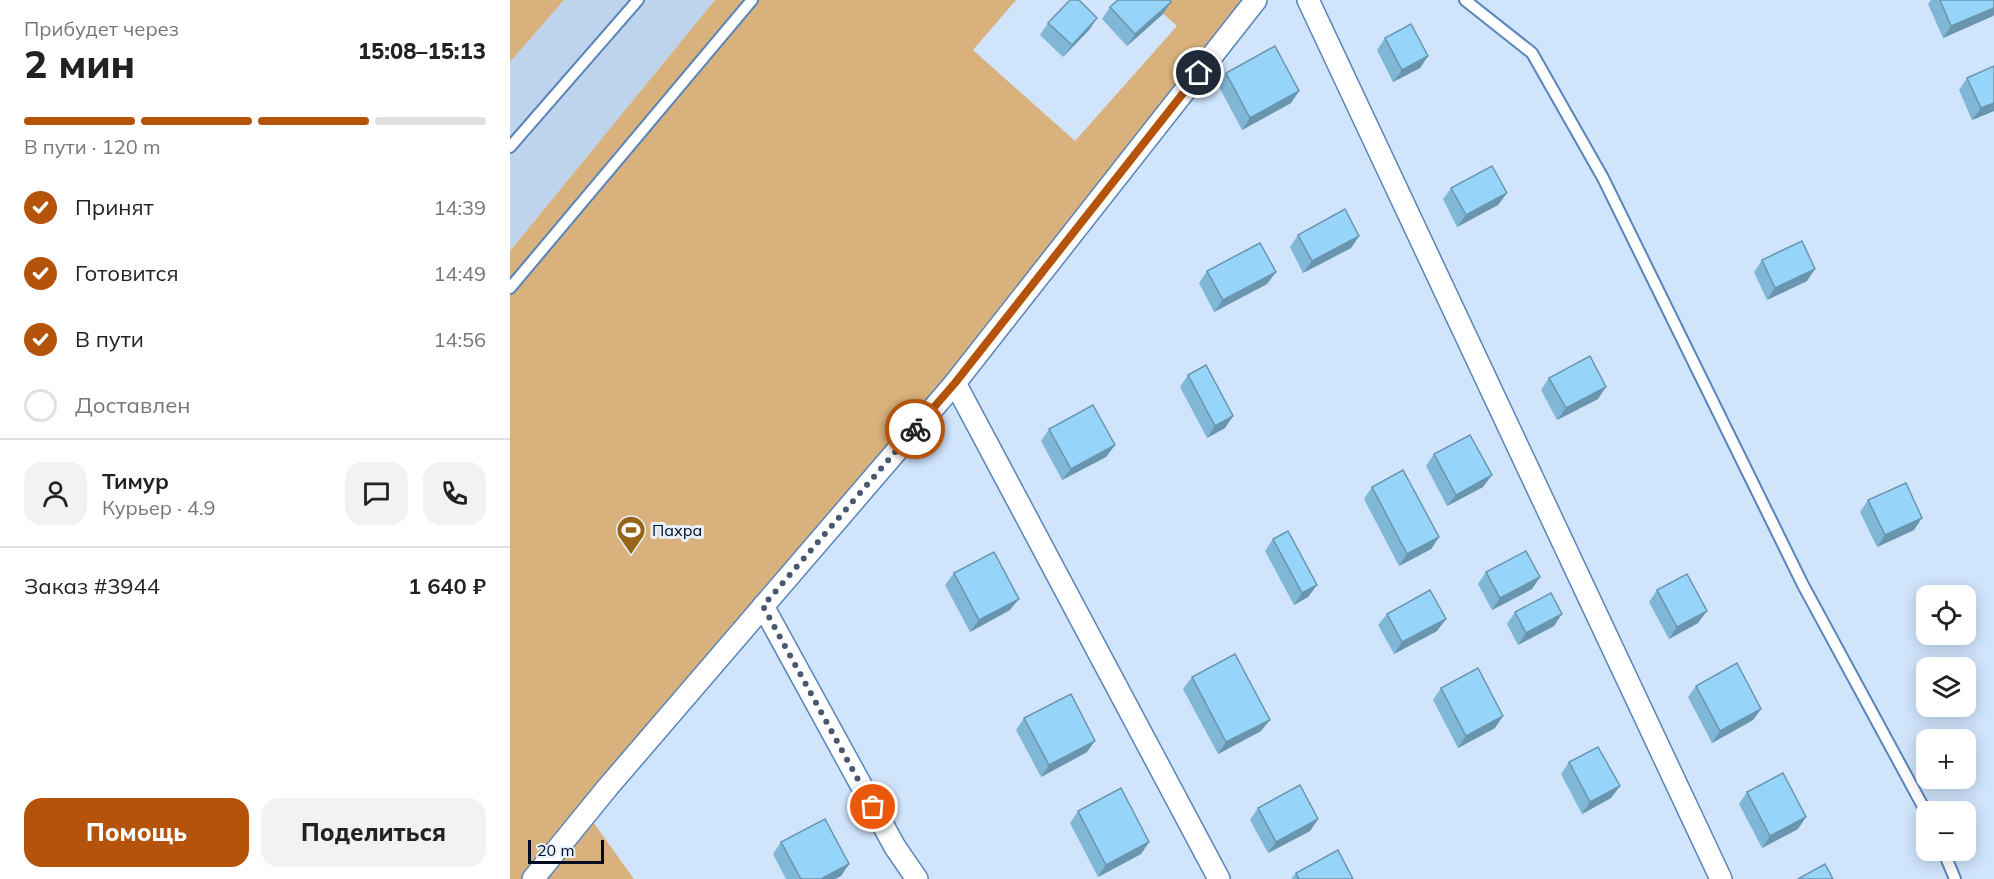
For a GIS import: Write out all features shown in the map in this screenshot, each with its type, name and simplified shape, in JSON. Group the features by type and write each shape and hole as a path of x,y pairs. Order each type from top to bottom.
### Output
{"street":[{"path":"533,879 608,787 955,383 1256,0"},
{"path":"1308,0 1721,879"},
{"path":"955,383 1219,879"},
{"path":"763,606 895,847 917,879"}],"lane":[{"path":"510,147 638,0"},
{"path":"510,288 752,0"},
{"path":"1465,0 1532,53 1603,178 1803,585 1920,801"},
{"path":"1948,861 1955,879"}],"shaded area":[{"path":"510,0 564,0 510,62"},
{"path":"564,0 715,0 510,251 510,62"},
{"path":"715,0 1016,0 973,50 1075,141 1177,26 1148,0 1266,0 593,822 634,879 510,879 510,251"}],"building":[{"path":"1070,0 1079,0 1097,18 1072,45 1048,23"},
{"path":"1118,0 1170,0 1171,2 1135,34 1110,7"},
{"path":"1940,0 1994,0 1994,8 1951,26"},
{"path":"1411,24 1428,56 1402,70 1385,38"},
{"path":"1275,46 1299,91 1250,118 1226,73"},
{"path":"1994,66 1994,103 1981,108 1967,78"},
{"path":"1492,166 1507,193 1466,215 1451,188"},
{"path":"1345,209 1359,236 1312,261 1298,235"},
{"path":"1802,241 1815,269 1775,288 1762,260"},
{"path":"1260,243 1276,272 1223,300 1207,271"},
{"path":"1590,356 1606,387 1566,408 1549,378"},
{"path":"1206,365 1233,416 1215,426 1188,375"},
{"path":"1093,405 1115,445 1071,469 1049,429"},
{"path":"1470,435 1492,475 1456,495 1434,454"},
{"path":"1403,470 1439,537 1407,554 1372,487"},
{"path":"1906,483 1922,518 1885,535 1868,500"},
{"path":"1288,531 1317,585 1302,593 1273,539"},
{"path":"1526,551 1540,577 1500,598 1486,572"},
{"path":"994,552 1019,599 979,620 954,573"},
{"path":"1687,574 1707,611 1677,627 1657,590"},
{"path":"1430,590 1446,619 1402,642 1387,614"},
{"path":"1551,593 1562,614 1526,633 1515,612"},
{"path":"1235,654 1270,720 1226,742 1192,677"},
{"path":"1737,663 1761,709 1720,731 1696,686"},
{"path":"1478,668 1503,716 1466,736 1441,688"},
{"path":"1071,694 1095,741 1049,765 1024,718"},
{"path":"1598,747 1620,786 1590,802 1569,762"},
{"path":"1783,773 1806,817 1770,836 1747,792"},
{"path":"1300,785 1318,819 1276,842 1258,808"},
{"path":"1121,788 1149,842 1106,865 1078,811"},
{"path":"825,819 849,864 821,879 801,879 781,842"},
{"path":"1338,850 1353,879 1299,879 1296,873"},
{"path":"1825,864 1833,879 1798,879"}],"way so far":[{"path":"873,807 763,606 915,429"}],"place":[{"name":"Пахра","path":"631,556"}],"route":[{"path":"915,429 955,383 1199,73"}]}
